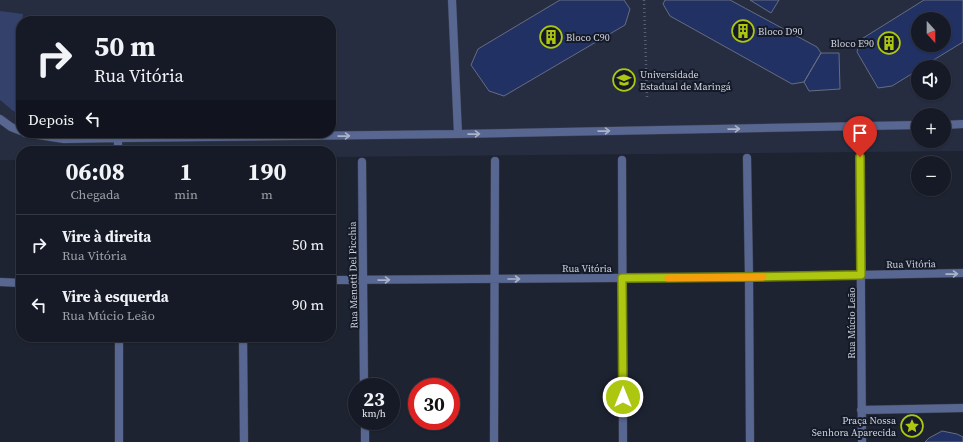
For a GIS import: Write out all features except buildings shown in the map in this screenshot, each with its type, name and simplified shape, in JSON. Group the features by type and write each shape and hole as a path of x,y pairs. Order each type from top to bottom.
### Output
{"street":[{"path":"452,0 458,134"},
{"path":"0,119 16,129"},
{"path":"951,125 963,124"},
{"path":"336,135 911,125"},
{"path":"58,138 118,138 118,146"},
{"name":"Rua Múcio Leão","path":"860,157 862,442"},
{"path":"746,158 749,277 750,442"},
{"path":"622,160 623,442"},
{"path":"494,442 495,161"},
{"name":"Rua Menotti Del Picchia","path":"362,162 364,378"},
{"name":"Rua Vitória","path":"336,280 963,274"},
{"path":"0,282 16,282"},
{"path":"118,442 119,342"},
{"path":"243,342 244,442"},
{"path":"862,410 963,408"},
{"path":"365,430 365,442"}],"path":[{"path":"644,0 647,97"}],"shaded area":[{"name":"Universidade Estadual de Maringá","path":"0,0 963,0 963,151 336,157 336,146 16,146 16,160 0,160"},
{"path":"0,11 23,14 23,16 16,16 16,112 0,100"}],"slow traffic":[{"path":"668,278 763,277"}],"place":[{"name":"Bloco D90","path":"743,31"},
{"name":"Bloco C90","path":"551,37"},
{"name":"Bloco E90","path":"889,43"},
{"name":"Universidade Estadual de Maringá","path":"624,80"},
{"name":"Praça Nossa Senhora Aparecida","path":"912,426"}],"route":[{"path":"623,397 622,278 861,275 860,157"}]}
